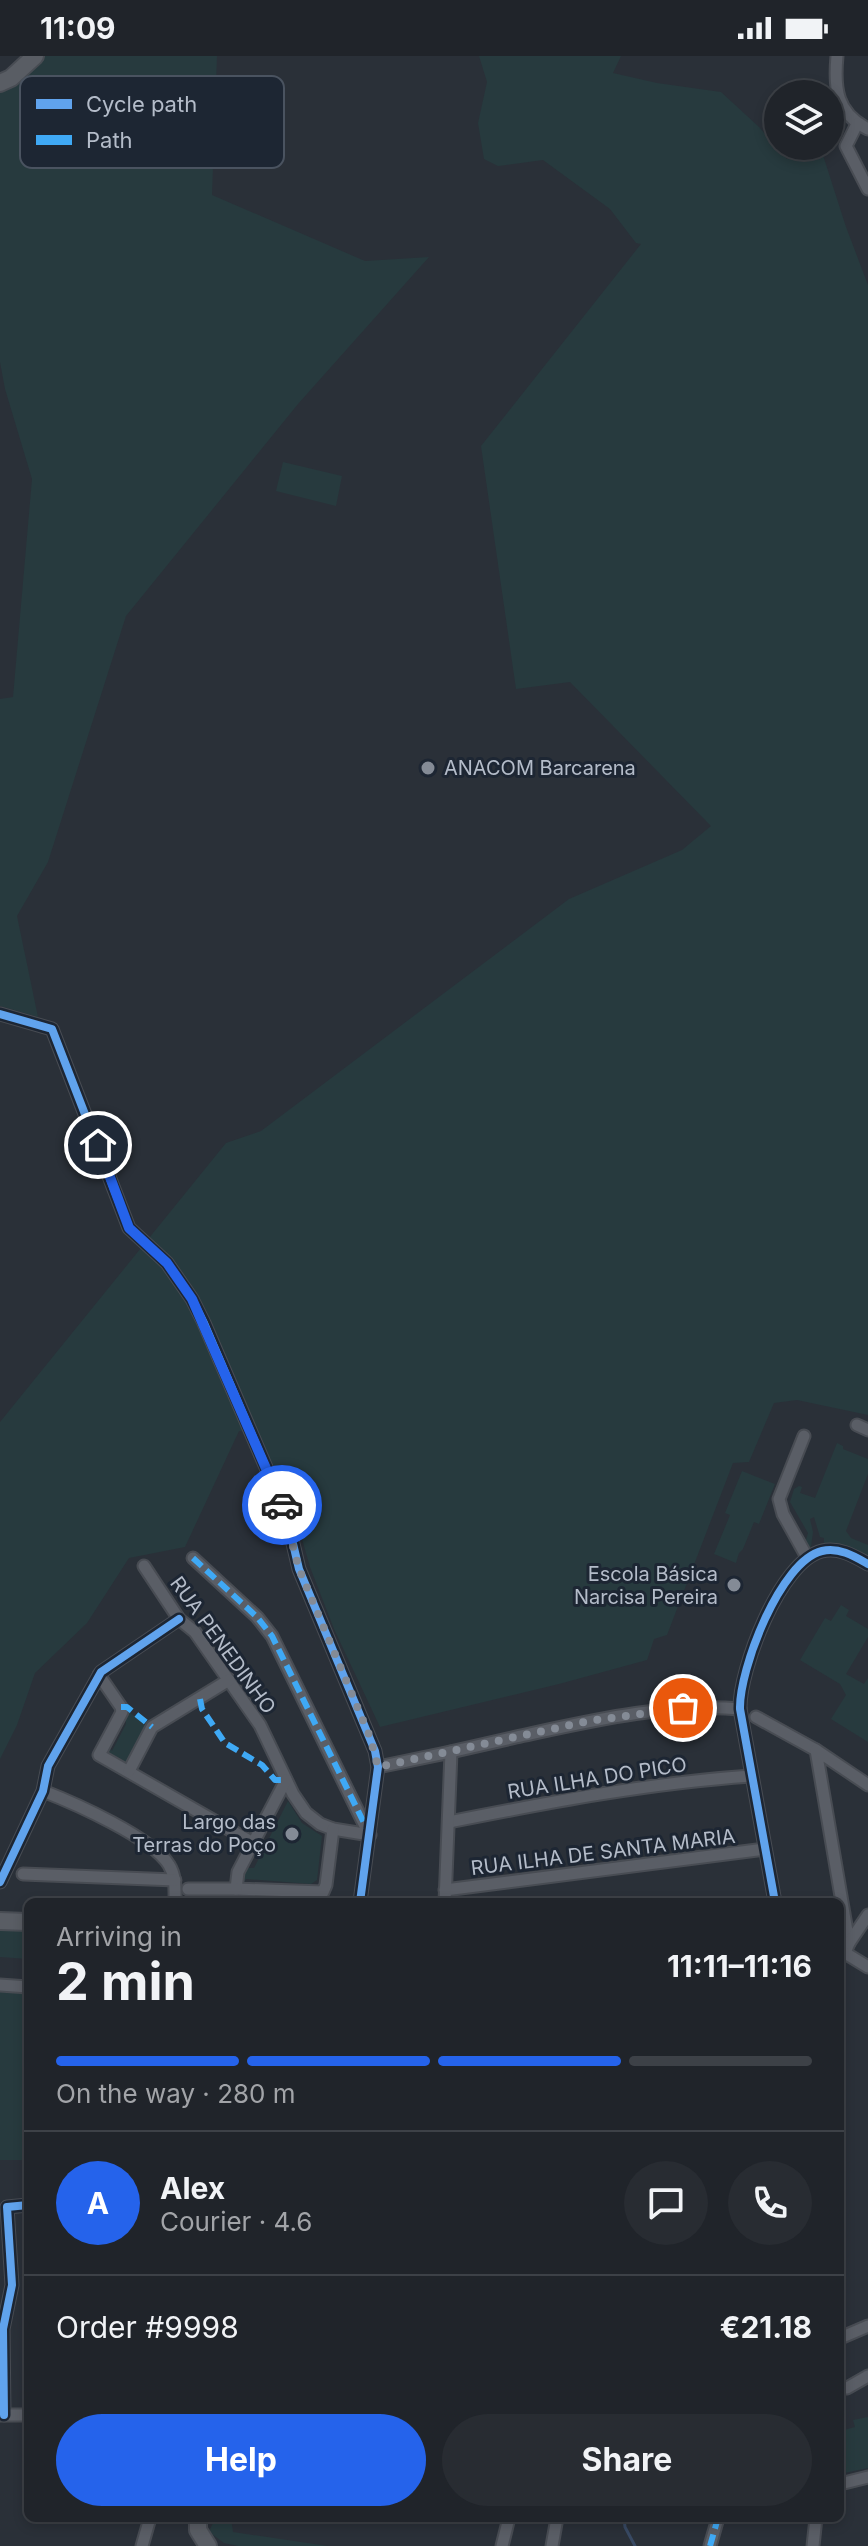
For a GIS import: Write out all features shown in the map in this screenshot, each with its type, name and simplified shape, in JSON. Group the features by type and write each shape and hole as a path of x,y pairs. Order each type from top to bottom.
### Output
{"street":[{"path":"0,83 11,78 35,56"},
{"path":"837,56 835,91 862,126 848,137 846,146 868,189"},
{"path":"0,1014 52,1029 129,1228 167,1263 198,1311 286,1514 299,1569 370,1737 378,1767 361,1898"},
{"path":"804,1436 779,1499 783,1514 807,1557"},
{"path":"774,1898 740,1709 741,1690 761,1630 790,1574 807,1557 822,1551 838,1550 868,1564"},
{"path":"193,1558 257,1617 272,1636 370,1835"},
{"name":"RUA PENEDINHO","path":"144,1566 179,1619 195,1632 260,1725 286,1780 306,1813 333,1829 370,1835"},
{"path":"0,1882 43,1791 48,1766 99,1675 179,1619"},
{"path":"99,1675 122,1712 99,1755 253,1843"},
{"path":"129,1771 152,1727 229,1680"},
{"path":"378,1767 640,1712 683,1708 740,1709"},
{"path":"756,1717 816,1750 868,1785"},
{"path":"816,1750 837,1898"},
{"path":"445,1896 451,1752"},
{"name":"RUA ILHA DO PICO","path":"449,1822 610,1790 751,1776"},
{"path":"236,1889 238,1872 286,1780"},
{"path":"43,1791 70,1801 143,1841 162,1855 171,1867 175,1880 175,1898"},
{"path":"188,1889 323,1892 333,1829"},
{"name":"RUA ILHA DE SANTA MARIA","path":"445,1896 765,1849"},
{"path":"23,1874 175,1880"},
{"path":"868,1915 845,1952 868,1967"},
{"path":"0,1921 24,1922"},
{"path":"0,1985 24,1987"},
{"path":"24,2205 7,2207 12,2285 3,2329 2,2415 24,2415"},
{"path":"844,2336 863,2328"},
{"path":"844,2345 863,2328"},
{"path":"847,2388 868,2376"},
{"path":"844,2483 868,2477"},
{"path":"142,2546 149,2522"},
{"path":"198,2522 198,2530 205,2542"},
{"path":"205,2542 206,2522"},
{"path":"502,2546 508,2522"},
{"path":"552,2546 556,2522"},
{"path":"710,2546 717,2522"},
{"path":"813,2546 816,2522"}],"green space":[{"path":"41,56 217,56 216,76 20,76 20,168 213,168 212,195 365,261 429,257 298,404 126,616 48,862 17,916 38,1017 0,1006 0,699 13,697 32,479 0,362 0,90"},
{"path":"479,56 621,56 613,73 721,92 764,133 764,160 825,160 868,285 868,1415 797,1400 774,1403 749,1462 733,1463 667,1635 654,1639 647,1660 380,1727 334,1629 310,1567 294,1511 256,1431 239,1431 185,1547 129,1558 87,1623 35,1673 17,1725 0,1759 0,1422 226,1143 261,1131 569,899 682,850 711,826 570,682 516,689 481,446 641,244 636,243 610,209 543,160 498,166 484,159 478,123 487,82"},
{"path":"283,462 342,476 336,506 276,491"},
{"path":"837,1443 843,1449 868,1459 868,1474 846,1531 851,1538 868,1545 868,1556 840,1545 824,1543 814,1517 810,1519 813,1532 811,1547 807,1546 808,1533 790,1502 794,1489 799,1486 802,1487 800,1493 815,1498"},
{"path":"742,1471 775,1484 759,1524 754,1522 736,1563 714,1554 730,1515 725,1513"},
{"path":"841,1605 849,1610 846,1616 868,1629 868,1637 846,1674 864,1684 868,1678 868,1742 831,1719 846,1695 840,1684 800,1660 825,1618 831,1621"},
{"path":"125,1708 148,1728 126,1765 105,1752 108,1746 112,1751 126,1724"},
{"path":"288,1801 302,1823 322,1836 317,1880 311,1884 246,1879 244,1882 241,1878 245,1868 254,1868"},
{"path":"0,1927 24,1928 24,1959 0,1957"},
{"path":"24,1988 22,2160 0,2160 0,1991"},
{"path":"868,2417 868,2468 844,2473 844,2430 855,2427 853,2420"},
{"path":"213,2522 232,2522 233,2532 328,2546 238,2546 224,2543 209,2532"}],"waterway":[{"path":"624,2522 635,2546"}],"marked path":[{"path":"193,1558 257,1617 272,1636 368,1831"},
{"path":"200,1699 202,1709 225,1743 262,1765 275,1780 286,1780"},
{"path":"121,1707 127,1707 152,1727"},
{"path":"710,2546 717,2522"}],"cycle path":[{"path":"0,1014 52,1029 129,1228 167,1263 192,1299 286,1514 299,1569 375,1751 378,1767 361,1898"},
{"path":"774,1898 740,1709 746,1669 777,1595 806,1559 822,1551 834,1550 868,1564"},
{"path":"0,1882 43,1791 48,1766 101,1672 179,1619"},
{"path":"4,2415 3,2329 12,2285 7,2207 24,2205"}],"way so far":[{"path":"282,1505 299,1569 370,1737 378,1767 589,1721 683,1708"}],"place":[{"name":"ANACOM Barcarena","path":"428,768"},
{"name":"Escola Básica Narcisa Pereira","path":"734,1585"},
{"name":"Largo das Terras do Poço","path":"292,1834"}],"route":[{"path":"98,1145 129,1228 167,1263 192,1299 282,1505"}]}
